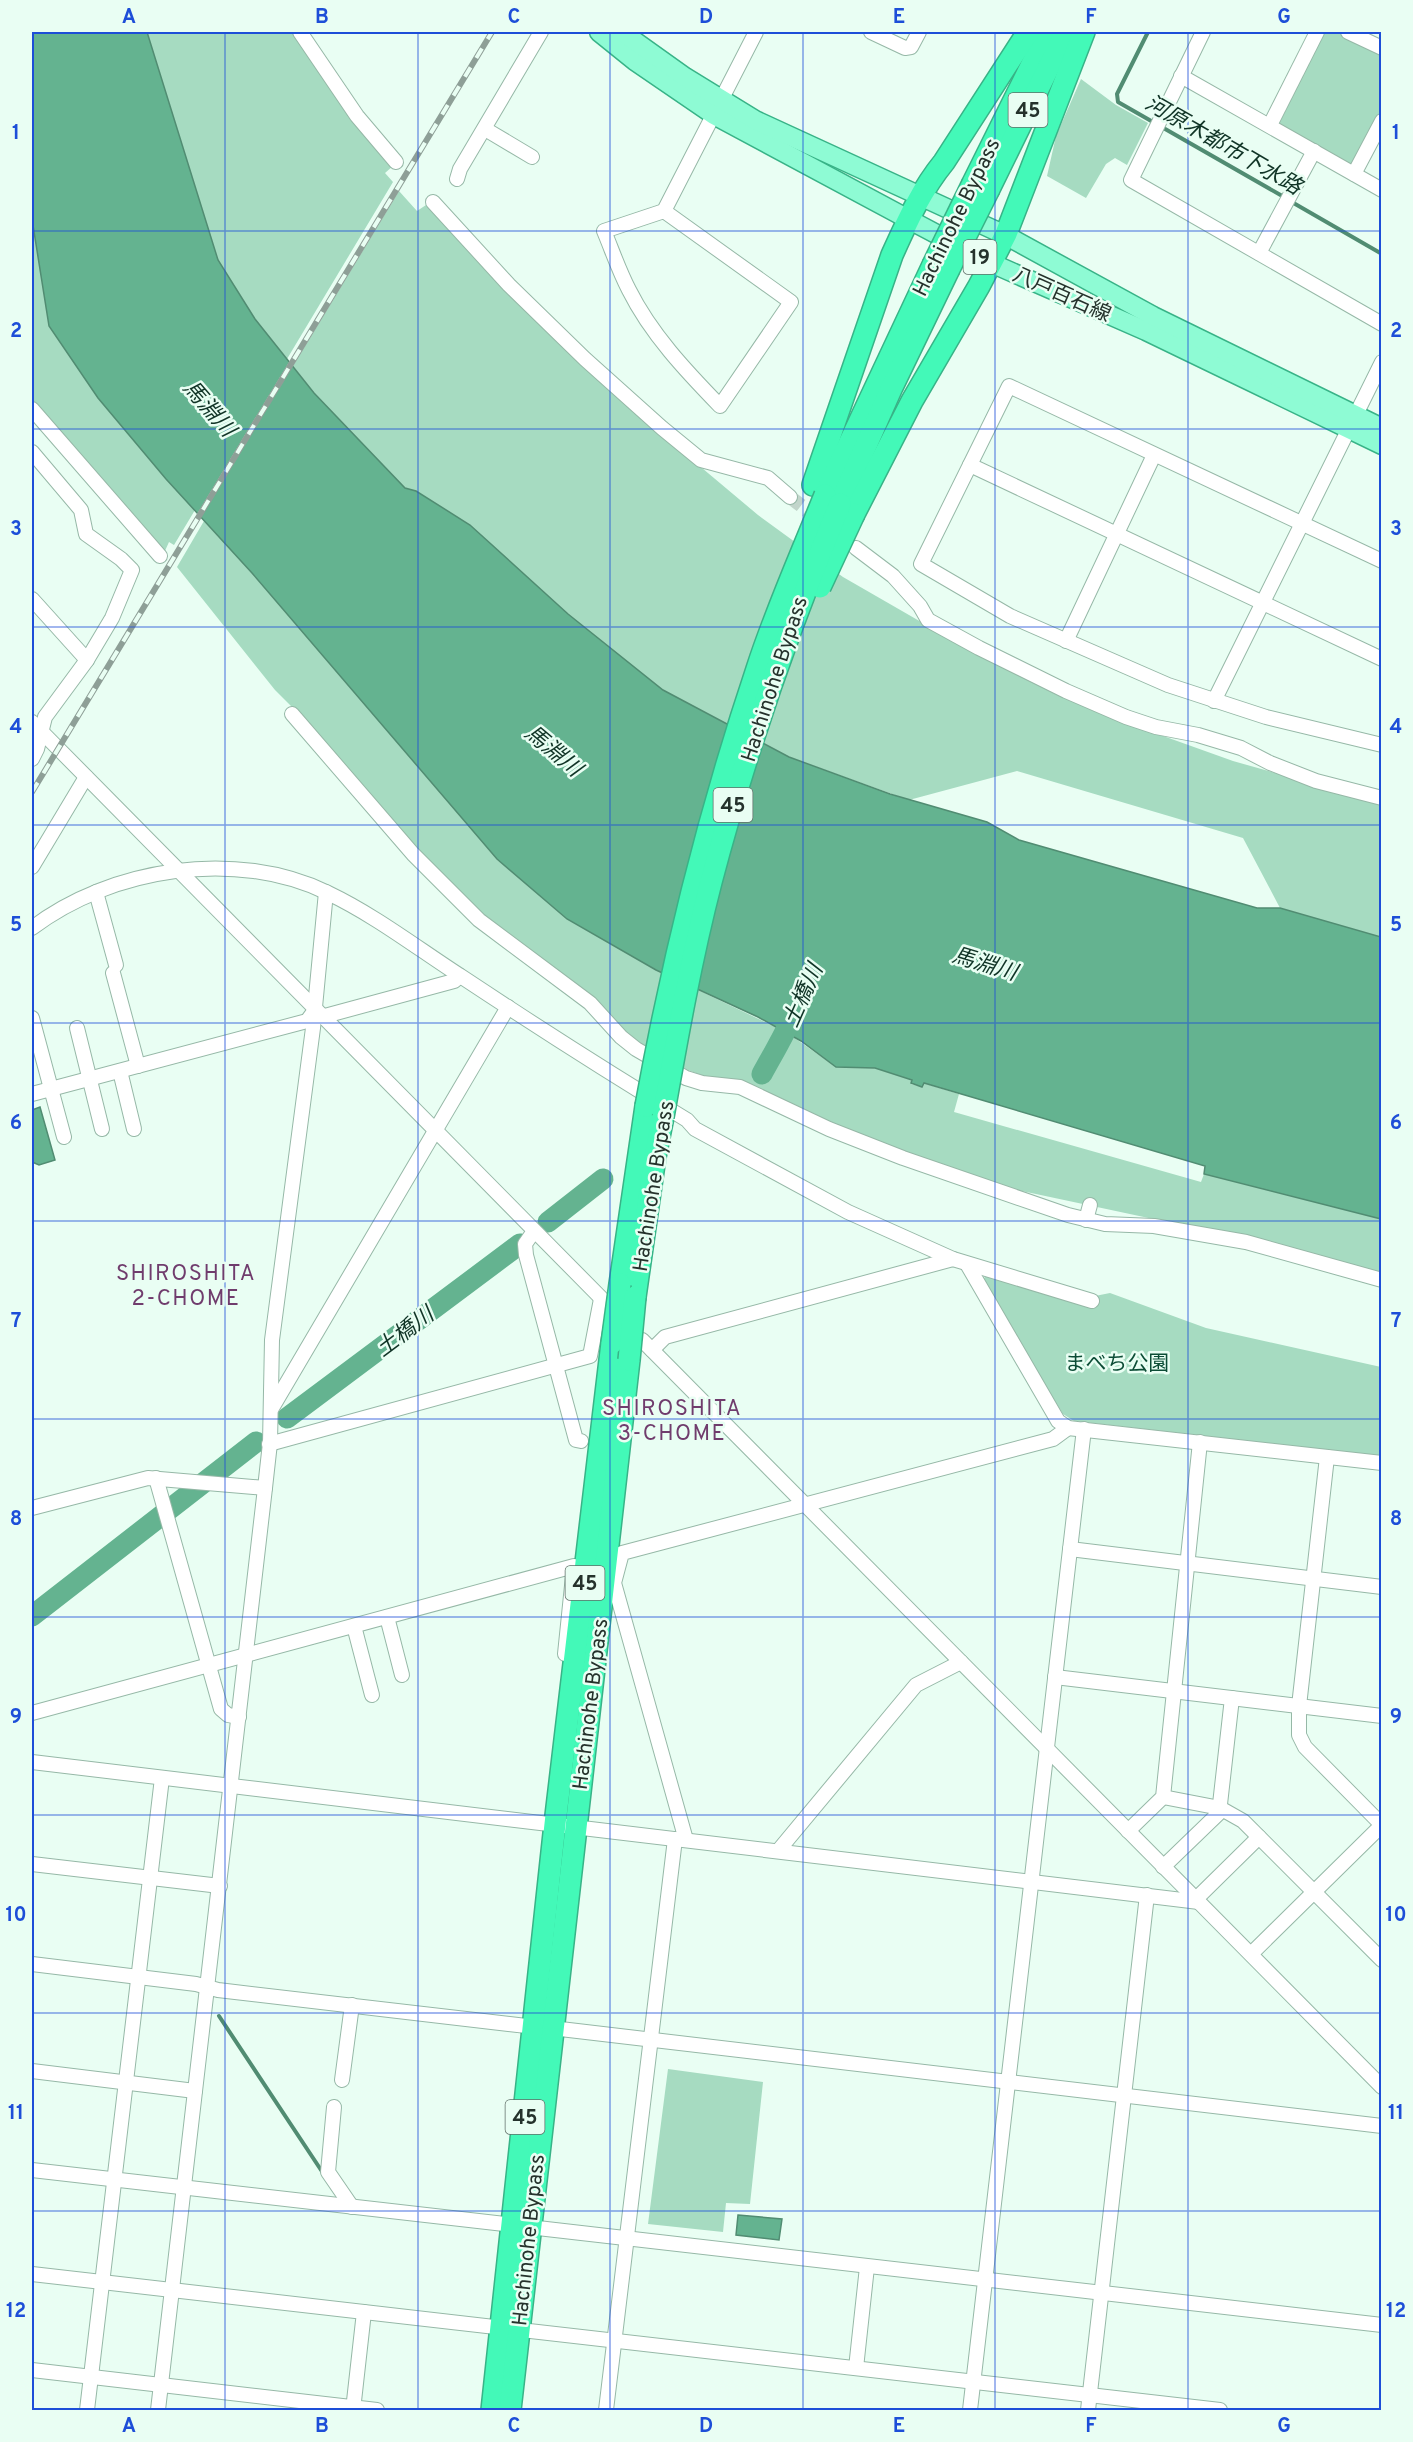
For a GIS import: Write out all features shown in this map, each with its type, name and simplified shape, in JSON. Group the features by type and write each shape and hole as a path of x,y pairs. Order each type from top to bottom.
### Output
{"highway":[{"path":"833,499 892,255 920,197 1028,32"},
{"name":"Hachinohe Bypass","path":"981,186 1048,32"},
{"name":"Hachinohe Bypass","path":"565,1825 570,1711 612,1343 628,1291 655,1157 654,1112 665,1000 701,851 757,667 776,585 833,499 892,387 940,268 981,186 1066,32"},
{"path":"833,499 912,401 991,263 1005,235 1084,32"},
{"name":"Hachinohe Bypass","path":"654,1112 684,1000 711,883 766,699 833,499"},
{"name":"Hachinohe Bypass","path":"492,2410 509,2328 565,1825 629,1360 628,1291"},
{"name":"Hachinohe Bypass","path":"509,2328 510,2410"}],"main road":[{"name":"八戸百石線","path":"600,32 635,61 908,219 991,263 1351,422 1382,428"},
{"name":"八戸百石線","path":"622,32 717,108 782,134 1005,235 1351,422 1382,446"}],"street":[{"path":"300,32 357,116 396,162"},
{"path":"457,179 460,169 541,32"},
{"path":"664,211 791,302 720,406 682,366 655,332 629,291 604,231 664,211 756,32"},
{"path":"871,32 904,48 911,47 920,32"},
{"path":"1203,32 1131,180 1382,324"},
{"path":"1270,125 1317,32"},
{"path":"1348,32 1382,48"},
{"path":"1181,76 1382,190"},
{"path":"1354,174 1382,121"},
{"path":"485,129 532,157"},
{"path":"1259,253 1314,151"},
{"path":"433,202 509,285 585,359 701,460 768,478 790,497"},
{"path":"1214,701 1382,362"},
{"path":"1382,561 1008,386 921,564 1010,616 1168,685 1266,717 1382,745"},
{"path":"32,409 160,556"},
{"path":"32,452 81,510 86,534 121,559 132,570 112,618 87,660 45,717 38,749 32,759"},
{"path":"1066,641 1154,455"},
{"path":"970,465 1382,659"},
{"path":"856,548 893,576 920,606 928,620 1066,691 1126,717 1156,727 1198,735 1241,748 1270,763 1316,781 1382,798"},
{"path":"32,599 87,660"},
{"path":"292,714 413,854 479,920 590,1003 621,1037 636,1049 686,1078 702,1083 740,1087 829,1129 903,1158 1086,1220 1105,1224 1186,1230 1236,1240 1382,1280"},
{"path":"32,722 604,1301 590,1356 269,1444"},
{"path":"32,867 86,777"},
{"path":"32,928 51,914 96,892 177,870 243,870 295,880 326,892 374,917 459,976 687,1120 695,1129 848,1212 953,1259 1092,1301"},
{"path":"96,892 138,1066"},
{"path":"158,2410 265,1488 269,1444 272,1340 318,1013 326,892"},
{"path":"32,1094 307,1021 318,1013 454,981 459,976"},
{"path":"270,1412 508,1007"},
{"path":"32,1018 64,1137"},
{"path":"77,1028 102,1129"},
{"path":"120,1071 134,1129"},
{"path":"1086,1220 1090,1205"},
{"path":"534,1231 525,1244 526,1255 576,1440 582,1441"},
{"path":"953,1259 665,1337 647,1345 1382,2087"},
{"path":"967,1264 1058,1421 1068,1428 1382,1463"},
{"path":"606,2410 651,2039 680,1839 614,1583 622,1553 1053,1439 1068,1428"},
{"path":"970,2410 1084,1429"},
{"path":"1128,1831 1162,1797 1200,1442"},
{"path":"1251,1954 1381,1825 1305,1747 1299,1736 1299,1706 1327,1457"},
{"path":"32,1508 148,1478 265,1488"},
{"path":"156,1478 221,1709 228,1715 239,1717"},
{"path":"1070,1549 1382,1587"},
{"path":"32,1713 574,1566 560,1703 570,1711"},
{"path":"387,1617 402,1675"},
{"path":"354,1626 372,1695"},
{"path":"778,1851 916,1684 960,1662"},
{"path":"1055,1677 1382,1716"},
{"path":"1163,1867 1219,1813 1232,1698"},
{"path":"32,1762 1197,1901"},
{"path":"87,2410 162,1778"},
{"path":"1162,1797 1221,1808 1243,1821 1382,1960"},
{"path":"1197,1901 1259,1837"},
{"path":"32,1864 220,1886"},
{"path":"1088,2410 1147,1895"},
{"path":"32,1964 139,1977 218,1990 1382,2126"},
{"path":"342,2080 352,2005"},
{"path":"32,2071 195,2091"},
{"path":"334,2107 328,2172 352,2207"},
{"path":"32,2170 1382,2325"},
{"path":"856,2368 867,2267"},
{"path":"32,2274 1221,2410"},
{"path":"354,2409 364,2312"},
{"path":"32,2370 287,2405 377,2410"}],"green space":[{"path":"147,32 294,32 393,166 385,173 393,182 287,359 255,319 218,260"},
{"path":"1324,32 1338,32 1381,54 1381,110 1352,166 1277,124"},
{"path":"1081,79 1116,105 1148,123 1127,165 1115,158 1106,164 1086,198 1047,176 1056,136"},
{"path":"399,191 417,211 426,205 504,289 621,400 758,515 843,577 942,634 1152,732 1233,761 1381,803 1381,937 1280,908 1243,838 1017,771 909,800 789,757 663,690 568,614 470,525 416,491 405,488 314,393 293,366"},
{"path":"32,219 40,267 166,479 195,510 174,545 169,542 164,553 32,402"},
{"path":"204,521 252,573 497,859 567,919 656,970 786,1032 836,1067 875,1068 912,1080 911,1084 922,1087 923,1083 959,1094 954,1112 1201,1182 1204,1174 1381,1219 1381,1275 1158,1220 999,1186 831,1126 738,1081 704,1076 688,1070 640,1043 482,917 416,852 294,709 275,690 177,567"},
{"name":"まべち公園","path":"988,1274 1090,1297 1110,1293 1206,1328 1381,1367 1381,1456 1074,1421 1063,1414 981,1281"},
{"path":"668,2069 763,2082 750,2204 726,2203 723,2232 648,2224"}],"water":[{"name":"馬淵川","path":"32,32 147,32 218,260 255,319 314,393 405,488 416,491 470,525 568,614 663,690 789,757 890,794 987,822 1019,840 1257,908 1280,908 1381,937 1381,1219 1204,1174 1205,1166 924,1083 922,1087 911,1083 912,1080 875,1068 836,1067 801,1041 758,1017 656,970 567,919 497,859 252,573 166,479 98,398 49,326 32,219"},
{"path":"40,1107 55,1160 39,1165 32,1162 32,1110"},
{"path":"738,2215 782,2219 779,2240 736,2235"}],"pier":[{"path":"291,359 294,362 199,520 196,516"}],"waterway":[{"name":"河原木都市下水路","path":"1148,32 1117,94 1118,102 1284,197"},
{"name":"河原木都市下水路","path":"1290,201 1382,254"},
{"name":"土橋川","path":"762,1074 796,1008"},
{"name":"土橋川","path":"548,1222 603,1179"},
{"name":"土橋川","path":"287,1418 520,1244"},
{"name":"土橋川","path":"32,1616 256,1442"},
{"path":"219,2016 323,2173"}],"tunnel":[{"path":"790,497 821,521"}],"railway":[{"path":"32,792 492,32"}],"district":[{"name":"SHIROSHITA 2-CHOME","path":"186,1284"},
{"name":"SHIROSHITA 3-CHOME","path":"672,1420"}]}
